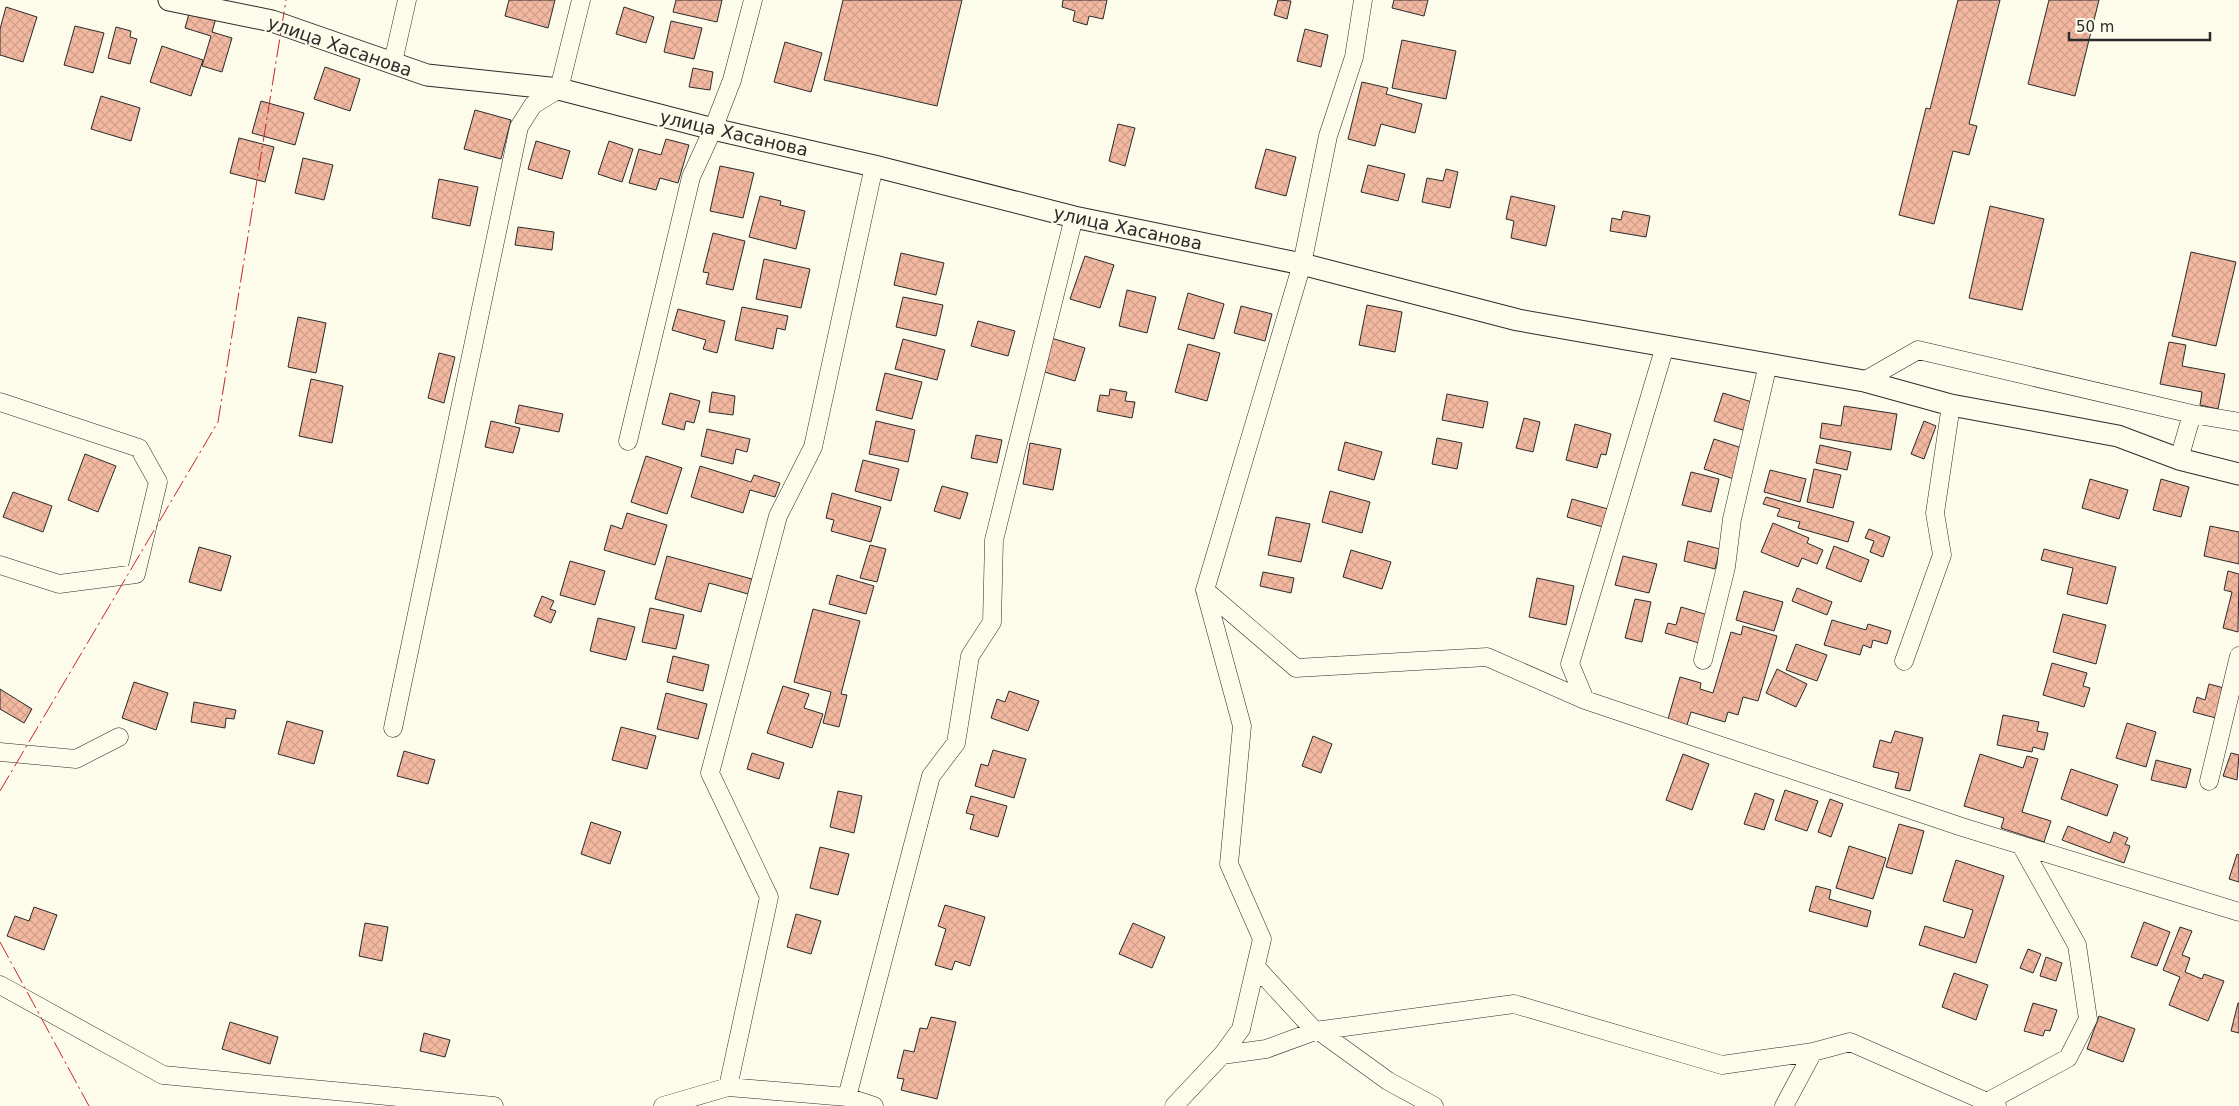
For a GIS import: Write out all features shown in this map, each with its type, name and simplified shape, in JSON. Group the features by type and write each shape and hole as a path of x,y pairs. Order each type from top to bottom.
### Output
{"street":[{"name":"улица Хасанова","path":"168,0 272,21 427,75 559,89 713,129 874,166 1074,217 1302,264 1518,320 1864,381 1951,405 2118,436 2179,459 2239,474"},
{"path":"393,62 407,0"},
{"path":"393,728 519,127 533,105 559,89 581,0"},
{"path":"628,441 691,177 713,129 732,80 754,0"},
{"path":"1174,1106 1222,1055 1241,1029 1262,939 1229,864 1242,726 1205,590 1302,264 1328,136 1354,57 1363,0"},
{"path":"728,1087 769,897 710,773 778,516 813,447 874,166"},
{"path":"847,1097 931,776 956,743 970,656 992,622 994,540 1074,217"},
{"path":"1585,700 1570,664 1665,346"},
{"path":"1864,381 1918,350 2192,414 2239,422"},
{"path":"1703,660 1726,567 1732,519 1768,364"},
{"path":"0,402 139,448 158,482 136,574 59,584 0,565"},
{"path":"1904,661 1942,555 1935,513 1951,405"},
{"path":"2179,459 2192,414"},
{"path":"1205,590 1296,668 1487,657 1585,700 2021,845 2239,912"},
{"path":"2209,781 2239,656"},
{"path":"0,752 76,759 119,737"},
{"path":"1222,1055 1266,1049 1317,1031 1514,1004 1722,1064 1813,1052 1850,1042 1989,1105 2068,1058 2088,1019 2077,945 2021,845"},
{"path":"1256,967 1317,1031 1388,1081 1434,1106"},
{"path":"0,985 163,1075 494,1106"},
{"path":"1784,1106 1813,1052"},
{"path":"663,1106 728,1087 847,1097 874,1106"}],"building":[{"path":"509,0 555,0 548,28 505,16"},
{"path":"676,0 722,0 717,22 673,12"},
{"path":"843,0 962,0 937,106 824,80"},
{"path":"1063,0 1107,0 1103,19 1089,16 1087,25 1073,21 1075,11 1062,7"},
{"path":"1278,0 1291,1 1287,19 1274,15"},
{"path":"1394,0 1428,0 1424,16 1392,8"},
{"path":"1958,0 2000,0 1969,124 1977,126 1969,155 1953,151 1934,224 1899,215 1926,108 1930,109"},
{"path":"2049,0 2099,0 2075,96 2028,84"},
{"path":"6,7 37,17 23,62 0,55 0,29"},
{"path":"624,7 654,17 646,43 616,34"},
{"path":"190,10 216,18 212,32 232,38 222,72 202,66 211,36 185,28"},
{"path":"671,21 702,28 694,59 664,52"},
{"path":"75,26 104,33 93,73 64,65"},
{"path":"116,27 131,31 130,37 137,39 130,64 108,58"},
{"path":"1305,29 1328,35 1321,67 1297,61"},
{"path":"1402,40 1456,51 1446,99 1392,88"},
{"path":"785,42 822,53 811,92 774,82"},
{"path":"162,46 203,60 191,96 150,82"},
{"path":"325,67 360,79 350,111 314,99"},
{"path":"693,68 713,72 710,90 689,87"},
{"path":"1362,82 1388,88 1386,94 1422,104 1415,133 1381,124 1375,146 1348,139"},
{"path":"101,96 140,108 131,141 91,129"},
{"path":"261,101 304,113 295,145 252,133"},
{"path":"475,110 511,120 501,159 464,149"},
{"path":"1118,124 1135,128 1125,166 1109,161"},
{"path":"239,138 274,147 265,182 230,173"},
{"path":"666,139 689,145 678,183 660,178 656,190 629,183 639,149 661,155"},
{"path":"536,141 570,151 562,179 528,169"},
{"path":"609,141 633,149 622,182 598,174"},
{"path":"1266,149 1296,157 1286,196 1255,188"},
{"path":"303,158 333,165 324,200 295,193"},
{"path":"1368,165 1405,174 1398,201 1361,192"},
{"path":"720,166 754,173 743,218 710,211"},
{"path":"1446,169 1458,172 1450,208 1422,202 1427,178 1443,181"},
{"path":"439,179 478,187 470,226 432,218"},
{"path":"760,196 781,201 780,205 805,211 796,249 749,237"},
{"path":"1511,196 1555,206 1546,246 1511,238 1514,221 1506,219"},
{"path":"1990,206 2044,219 2022,310 1969,298"},
{"path":"1623,211 1650,216 1646,237 1610,231 1612,218 1621,220"},
{"path":"518,227 554,232 552,250 515,245"},
{"path":"713,233 745,241 733,290 706,284 709,273 703,272"},
{"path":"2191,252 2236,262 2216,346 2172,336"},
{"path":"901,253 944,263 936,295 894,285"},
{"path":"1085,256 1114,265 1100,308 1070,299"},
{"path":"764,259 810,269 801,308 756,299"},
{"path":"1127,290 1156,297 1147,333 1119,326"},
{"path":"1188,293 1224,304 1214,339 1178,329"},
{"path":"903,297 943,305 936,336 896,327"},
{"path":"1367,305 1402,312 1395,352 1359,345"},
{"path":"1241,306 1272,314 1265,341 1234,333"},
{"path":"742,307 788,316 785,330 777,328 773,349 735,340"},
{"path":"678,309 725,321 717,353 703,349 706,340 672,330"},
{"path":"298,317 326,323 316,373 288,367"},
{"path":"978,321 1015,331 1008,356 971,346"},
{"path":"1051,338 1085,348 1075,381 1041,371"},
{"path":"903,339 945,350 937,380 895,369"},
{"path":"2169,342 2186,345 2182,366 2225,374 2218,409 2200,405 2202,392 2160,384"},
{"path":"1188,344 1220,353 1207,401 1175,392"},
{"path":"439,353 455,357 444,403 428,398"},
{"path":"885,373 922,382 912,419 876,410"},
{"path":"311,379 343,386 332,443 299,436"},
{"path":"1110,389 1127,392 1125,401 1135,402 1132,418 1097,411 1100,395 1109,396"},
{"path":"712,392 735,396 733,415 709,412"},
{"path":"670,393 700,401 694,423 686,421 684,430 662,424"},
{"path":"1723,393 1755,403 1746,431 1714,421"},
{"path":"1447,394 1488,402 1483,428 1442,420"},
{"path":"519,405 563,414 559,432 515,423"},
{"path":"1844,406 1897,414 1891,450 1820,438 1822,423 1841,426"},
{"path":"1524,418 1540,422 1533,452 1516,448"},
{"path":"491,421 520,428 513,453 485,447"},
{"path":"876,421 915,430 908,462 869,454"},
{"path":"1924,421 1936,426 1924,459 1911,454"},
{"path":"1575,424 1611,434 1606,455 1601,454 1597,468 1566,460"},
{"path":"707,429 750,439 747,452 736,449 733,464 701,456"},
{"path":"976,435 1002,440 997,463 971,458"},
{"path":"1437,438 1462,443 1457,469 1432,464"},
{"path":"1714,439 1745,449 1734,479 1704,469"},
{"path":"1345,442 1382,452 1374,480 1338,470"},
{"path":"1030,443 1061,449 1053,490 1023,484"},
{"path":"1820,445 1851,452 1847,470 1816,463"},
{"path":"85,454 116,466 98,512 68,500"},
{"path":"646,456 682,468 667,514 631,502"},
{"path":"863,460 899,469 891,501 855,491"},
{"path":"700,466 751,482 754,475 780,483 775,497 750,490 743,513 691,497"},
{"path":"1814,469 1841,475 1833,508 1807,502"},
{"path":"1770,470 1806,479 1800,502 1764,492"},
{"path":"1691,472 1719,479 1711,512 1682,505"},
{"path":"2090,479 2128,490 2119,519 2082,508"},
{"path":"2161,479 2189,487 2181,517 2153,510"},
{"path":"942,486 968,493 960,519 934,511"},
{"path":"1330,491 1370,502 1362,533 1322,522"},
{"path":"13,492 52,506 43,532 3,517"},
{"path":"832,493 881,507 871,542 831,531 834,520 826,518"},
{"path":"1766,497 1854,522 1848,542 1798,528 1800,522 1777,516 1780,509 1763,504"},
{"path":"1572,499 1608,509 1603,527 1567,517"},
{"path":"627,513 667,525 655,565 604,550 611,525 622,529"},
{"path":"1276,517 1310,524 1301,562 1268,555"},
{"path":"1773,523 1809,538 1807,543 1823,550 1817,564 1802,558 1798,567 1761,552"},
{"path":"2210,526 2239,532 2239,564 2204,556"},
{"path":"1869,529 1890,537 1883,557 1870,552 1874,541 1865,538"},
{"path":"1688,541 1720,549 1715,569 1684,561"},
{"path":"870,545 886,549 877,582 860,578"},
{"path":"1834,546 1869,560 1861,582 1826,568"},
{"path":"199,547 231,556 221,591 189,582"},
{"path":"2044,549 2116,567 2107,604 2067,594 2073,568 2041,560"},
{"path":"1351,550 1391,562 1382,589 1343,577"},
{"path":"667,556 752,579 748,594 709,583 701,612 655,599"},
{"path":"1623,556 1657,564 1649,593 1615,585"},
{"path":"570,561 605,571 595,605 560,595"},
{"path":"2228,571 2239,574 2238,632 2223,628 2232,592 2224,590"},
{"path":"1263,572 1294,578 1291,593 1260,586"},
{"path":"837,575 874,586 866,614 829,604"},
{"path":"1537,578 1574,586 1566,625 1529,617"},
{"path":"1797,588 1832,602 1827,615 1792,601"},
{"path":"1744,591 1783,602 1774,631 1736,620"},
{"path":"542,596 554,601 550,609 556,611 551,623 534,616"},
{"path":"1635,599 1651,602 1642,642 1625,638"},
{"path":"1681,607 1708,615 1699,643 1665,633 1668,623 1676,625"},
{"path":"650,608 684,615 676,649 642,642"},
{"path":"813,609 860,621 841,694 847,695 839,727 823,723 831,692 794,682"},
{"path":"2063,614 2106,625 2096,664 2053,652"},
{"path":"598,618 635,627 626,660 590,651"},
{"path":"1832,620 1866,630 1868,624 1891,631 1887,644 1873,640 1871,648 1863,645 1860,655 1824,645"},
{"path":"1743,626 1777,636 1758,701 1743,697 1738,715 1728,712 1725,722 1691,712 1687,725 1668,719 1680,677 1701,683 1700,689 1713,693 1731,632 1741,635"},
{"path":"1796,644 1827,655 1817,681 1786,670"},
{"path":"673,656 709,665 703,691 667,682"},
{"path":"2052,663 2087,673 2083,686 2090,688 2084,707 2043,695"},
{"path":"1777,669 1807,684 1796,707 1766,693"},
{"path":"134,682 168,693 156,730 122,718"},
{"path":"2209,684 2224,688 2216,718 2193,712 2197,697 2205,700"},
{"path":"783,686 809,694 804,708 823,714 812,748 767,733"},
{"path":"0,689 32,709 24,723 0,709"},
{"path":"1009,691 1039,701 1028,731 991,718 997,699 1005,702"},
{"path":"666,693 707,704 698,739 657,729"},
{"path":"194,702 236,710 234,719 226,718 225,728 191,722"},
{"path":"2003,715 2039,722 2037,731 2048,733 2044,750 2033,747 2032,752 1997,745"},
{"path":"287,721 323,731 314,764 278,754"},
{"path":"2127,723 2156,732 2146,767 2116,758"},
{"path":"621,727 656,736 647,769 612,760"},
{"path":"1895,731 1923,738 1910,791 1895,788 1899,773 1873,767 1880,740 1891,743"},
{"path":"1313,736 1332,744 1321,773 1302,766"},
{"path":"993,750 1026,759 1014,798 975,786 981,764 988,766"},
{"path":"404,751 435,760 428,784 397,776"},
{"path":"752,753 784,763 779,779 747,769"},
{"path":"2231,753 2239,755 2237,780 2223,776"},
{"path":"1683,754 1709,764 1692,810 1666,800"},
{"path":"1980,754 2023,768 2027,756 2038,759 2022,812 2051,821 2044,842 2001,828 2004,818 1964,806"},
{"path":"2156,760 2191,769 2186,788 2151,780"},
{"path":"2071,769 2118,785 2107,816 2061,799"},
{"path":"1785,790 1818,801 1807,831 1775,820"},
{"path":"838,791 862,796 854,833 830,827"},
{"path":"1755,793 1774,800 1764,830 1744,824"},
{"path":"971,796 1007,806 998,837 970,829 974,815 966,813"},
{"path":"1830,799 1843,804 1831,837 1818,832"},
{"path":"591,822 621,832 610,864 581,854"},
{"path":"1899,824 1924,831 1912,874 1886,867"},
{"path":"2068,826 2110,843 2114,832 2128,838 2125,844 2130,846 2124,863 2062,840"},
{"path":"1849,846 1886,858 1873,899 1836,888"},
{"path":"820,847 849,854 838,895 810,888"},
{"path":"2237,854 2239,855 2239,882 2229,879"},
{"path":"1956,860 2004,876 1976,963 1919,945 1925,926 1964,938 1973,910 1943,901"},
{"path":"1816,886 1831,890 1829,899 1871,911 1867,927 1809,911"},
{"path":"945,905 985,917 970,966 955,961 952,970 935,965 946,929 938,926"},
{"path":"34,907 57,915 44,950 7,936 15,916 29,921"},
{"path":"796,914 821,921 811,954 787,947"},
{"path":"2144,922 2170,932 2157,966 2131,957"},
{"path":"365,923 388,927 382,961 359,956"},
{"path":"1133,923 1165,937 1152,968 1119,954"},
{"path":"2180,927 2192,931 2182,955 2190,958 2185,972 2202,979 2204,974 2224,981 2208,1021 2169,1005 2180,977 2163,970"},
{"path":"2028,949 2041,954 2033,973 2020,968"},
{"path":"2046,957 2062,963 2056,981 2040,976"},
{"path":"1954,973 1988,985 1976,1020 1942,1007"},
{"path":"2033,1003 2057,1010 2050,1031 2045,1030 2043,1036 2024,1031"},
{"path":"2239,1003 2239,1033 2231,1031"},
{"path":"2099,1016 2135,1029 2123,1062 2087,1049"},
{"path":"931,1017 956,1022 937,1099 901,1090 904,1079 897,1078 904,1050 914,1052 920,1028 927,1029"},
{"path":"230,1022 278,1037 270,1064 222,1049"},
{"path":"424,1033 450,1040 445,1057 420,1051"}],"power":[{"path":"0,791 218,422 286,0"},
{"path":"0,942 89,1106"}]}
